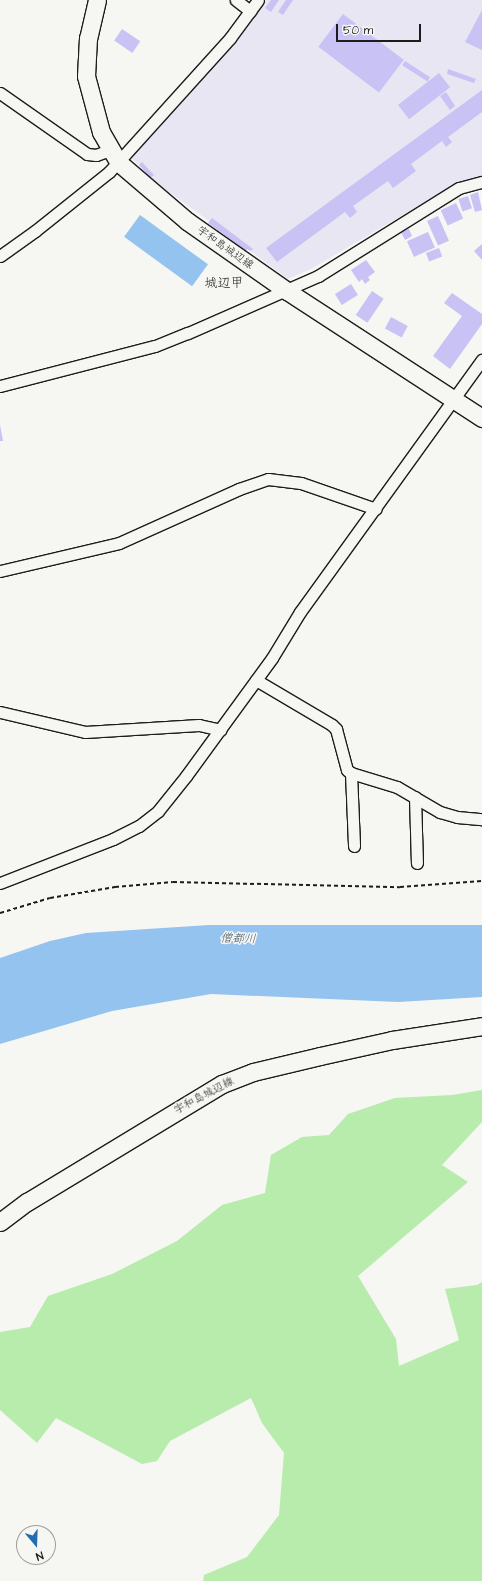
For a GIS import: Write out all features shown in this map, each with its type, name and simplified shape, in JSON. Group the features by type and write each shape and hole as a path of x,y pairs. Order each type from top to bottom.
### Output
{"main road":[{"name":"宇和島城辺線","path":"97,0 88,38 86,76 91,101 114,156 187,222 287,291 456,399 482,418"},
{"name":"宇和島城辺線","path":"0,1222 27,1202 222,1084 253,1072 320,1056 392,1040 482,1026"}],"street":[{"path":"236,0 250,11"},
{"path":"0,256 35,232 114,156 230,38 258,0"},
{"path":"0,93 87,154 114,156"},
{"path":"0,386 155,346 287,291 318,276 459,188 482,182"},
{"path":"0,884 113,839 139,826 158,811 256,680 300,612 456,399 482,360"},
{"path":"0,571 119,542 239,489 268,479 301,484 376,509"},
{"path":"256,680 332,725 336,730 348,770 351,773 354,846"},
{"path":"0,712 84,732 199,724 220,730"},
{"path":"351,773 398,787 440,812 457,817 482,819"},
{"path":"415,797 417,863"}],"path":[{"path":"0,913 50,898 115,888 173,882 400,887 482,881"}],"shaded area":[{"path":"264,0 482,0 482,176 452,186 311,269 288,279 161,186 130,157"}],"green space":[{"path":"482,1090 482,1122 442,1165 468,1182 358,1276 396,1339 399,1366 459,1340 445,1289 477,1285 482,1282 482,1581 203,1581 204,1575 247,1557 279,1515 284,1453 262,1423 251,1398 170,1441 157,1461 142,1464 56,1418 37,1443 0,1410 0,1332 30,1327 48,1296 112,1274 177,1241 222,1205 265,1193 271,1155 302,1137 329,1135 348,1114 395,1098 452,1095"}],"water":[{"path":"140,215 208,264 192,286 124,237"},
{"name":"僧都川","path":"209,925 482,925 482,997 398,1002 211,994 112,1011 0,1044 0,958 50,941 86,933"}],"building":[{"path":"271,0 279,0 271,12 265,8"},
{"path":"286,0 293,0 283,15 278,12"},
{"path":"482,10 482,50 465,42"},
{"path":"343,14 404,60 379,92 318,47"},
{"path":"122,29 140,41 132,53 114,41"},
{"path":"405,61 430,77 427,82 402,65"},
{"path":"448,69 476,79 474,83 447,74"},
{"path":"439,73 450,87 409,119 398,105"},
{"path":"482,90 482,112 448,137 452,142 446,147 442,141 411,164 416,171 393,188 388,181 353,206 357,212 350,218 345,212 277,262 266,248"},
{"path":"446,92 455,106 450,110 440,96"},
{"path":"142,162 154,175 150,178 139,165"},
{"path":"478,192 482,210 475,212 470,195"},
{"path":"468,196 472,208 463,211 458,199"},
{"path":"456,203 463,218 448,226 441,210"},
{"path":"438,216 449,241 438,246 427,221"},
{"path":"212,218 253,249 251,251 247,249 246,251 208,223"},
{"path":"409,229 412,236 405,240 401,232"},
{"path":"428,232 435,248 414,257 407,241"},
{"path":"482,244 482,260 474,251"},
{"path":"439,248 442,256 429,261 426,253"},
{"path":"366,260 375,272 368,277 370,280 365,284 362,279 359,282 351,270"},
{"path":"351,284 358,295 342,305 335,294"},
{"path":"372,291 384,299 367,323 356,315"},
{"path":"452,293 482,314 482,324 450,369 433,356 462,316 444,303"},
{"path":"391,317 408,326 402,337 385,328"},
{"path":"0,425 3,441 0,441"}],"district":[{"name":"城辺甲","path":"224,283"}]}
